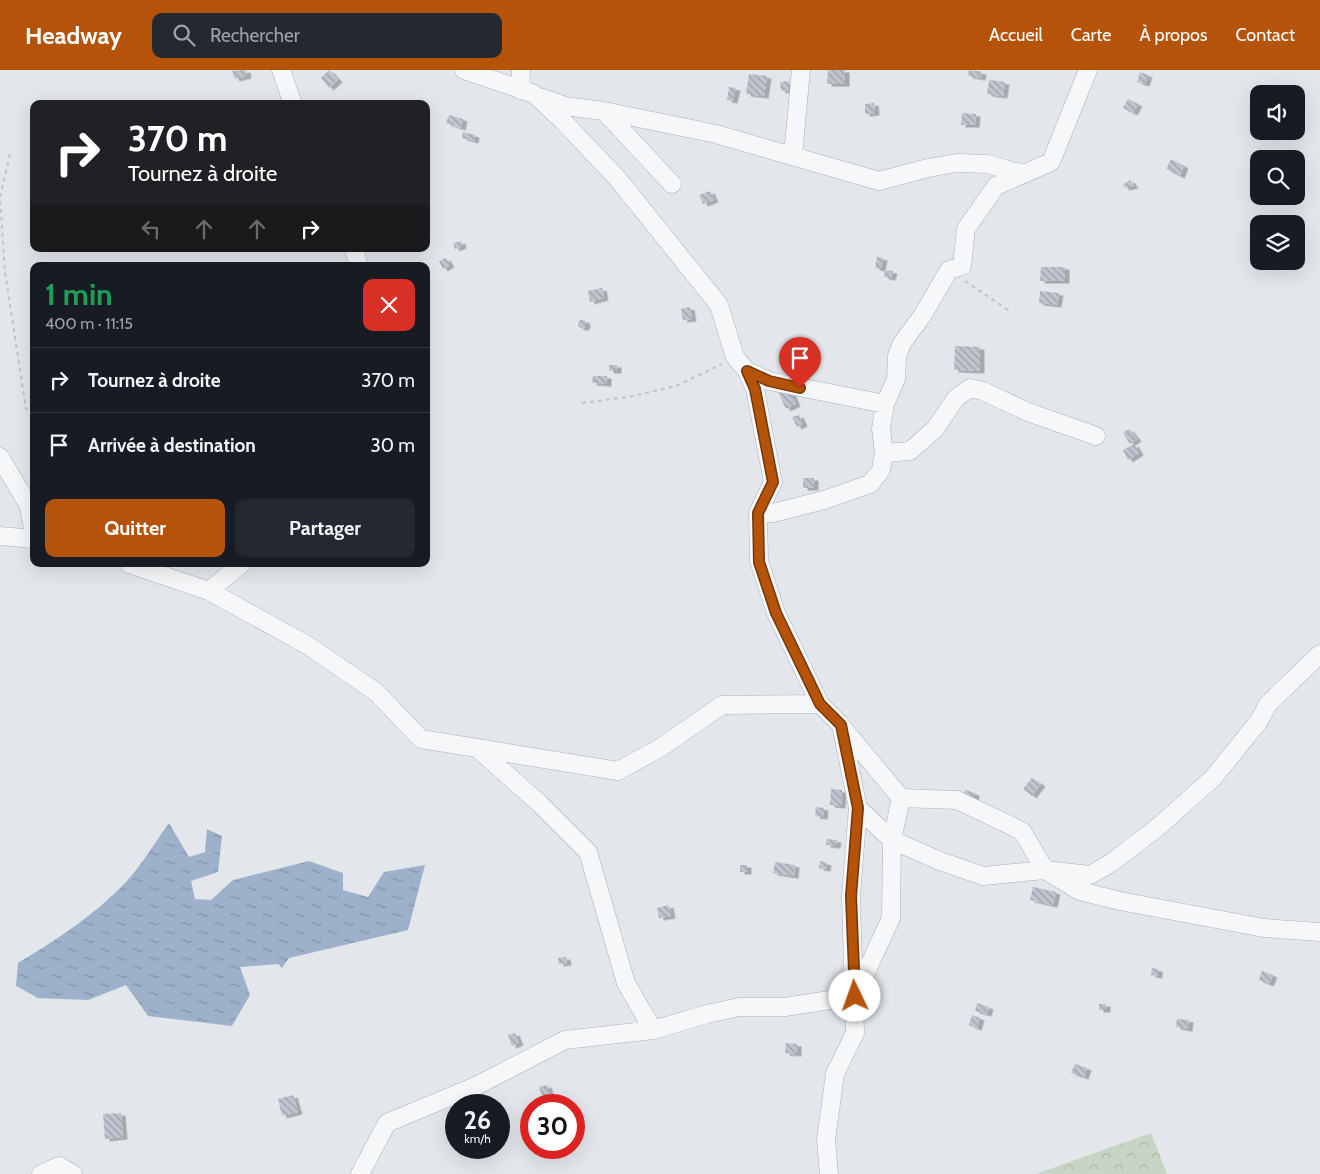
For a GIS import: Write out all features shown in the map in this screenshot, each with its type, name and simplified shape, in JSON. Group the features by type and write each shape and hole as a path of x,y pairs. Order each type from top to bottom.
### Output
{"street":[{"path":"281,70 292,100"},
{"path":"464,70 564,106 604,110 716,134 879,181 956,163 988,164 1022,174"},
{"path":"521,70 527,92 562,120 618,178 719,305 735,357 747,371 755,389 773,482 758,513 759,562 776,613 820,704 841,725 902,798 957,800 1022,831 1045,870 1080,891 1120,901 1264,928 1320,932"},
{"path":"793,155 801,70"},
{"path":"758,513 774,513 824,500 870,484 881,470 884,453 881,429 885,404 896,378 897,356 902,342 922,316 949,270 962,266 966,229 996,186 1051,162 1088,70"},
{"path":"604,110 672,184"},
{"path":"747,371 769,381 885,404"},
{"path":"884,453 910,451 935,429 956,398 970,388 983,391 1028,412 1096,436"},
{"path":"0,457 29,506 30,512"},
{"path":"0,536 30,539"},
{"path":"138,567 209,591 307,645 376,692 421,739 618,772 660,748 722,706 820,704"},
{"path":"209,591 237,567"},
{"path":"858,808 892,840 940,861 983,876 1045,870 1090,874 1111,863 1158,827 1213,778 1259,721 1268,704 1320,654"},
{"path":"829,1174 826,1140 835,1074 855,1032 851,896 858,808 841,725"},
{"path":"478,749 540,804 588,852 626,983 653,1030"},
{"path":"855,996 891,918 892,840 902,798"},
{"path":"360,1174 387,1123 478,1085 565,1040 653,1030 707,1014 739,1007 785,1007 855,996"},
{"path":"41,1174 59,1166 73,1174"}],"path":[{"path":"10,154 0,197 5,272 26,409 30,411"},
{"path":"949,270 1011,312"},
{"path":"582,403 628,397 676,386 735,357"}],"green space":[{"path":"1151,1133 1167,1174 1036,1174"}],"water":[{"path":"169,823 189,857 205,852 207,829 222,836 218,872 191,881 195,899 211,900 233,880 309,861 343,873 343,890 368,897 384,872 425,865 408,930 289,958 282,968 278,964 240,967 250,995 232,1026 148,1016 126,985 88,1000 38,998 16,986 18,963 75,926 114,894 137,868"}],"building":[{"path":"246,70 247,76 235,79 232,71"},
{"path":"329,70 338,80 329,88 321,78"},
{"path":"828,70 845,70 845,84 827,84"},
{"path":"969,70 982,72 981,78 968,76"},
{"path":"1140,72 1148,75 1145,84 1137,82"},
{"path":"749,74 767,76 764,96 746,94"},
{"path":"989,80 1005,82 1003,96 987,94"},
{"path":"789,81 789,90 781,91 780,82"},
{"path":"729,87 736,88 733,101 727,100"},
{"path":"1128,99 1138,104 1133,113 1123,108"},
{"path":"874,103 875,113 865,114 865,104"},
{"path":"962,113 976,114 975,125 961,125"},
{"path":"449,115 463,119 461,128 446,123"},
{"path":"463,132 475,135 474,141 462,138"},
{"path":"1171,159 1184,166 1180,176 1166,169"},
{"path":"1130,180 1134,186 1125,188 1123,185"},
{"path":"710,191 714,200 703,204 699,195"},
{"path":"461,241 462,246 455,249 453,243"},
{"path":"877,257 883,258 881,269 875,268"},
{"path":"446,258 450,265 443,269 439,261"},
{"path":"1041,267 1065,267 1065,281 1040,281"},
{"path":"885,270 893,271 891,278 884,277"},
{"path":"602,288 604,298 590,302 588,291"},
{"path":"1040,291 1059,293 1057,305 1039,303"},
{"path":"690,307 692,319 683,320 681,309"},
{"path":"582,320 586,324 582,328 578,324"},
{"path":"955,346 980,347 980,371 954,370"},
{"path":"609,365 617,365 617,371 609,371"},
{"path":"593,376 607,376 607,384 592,383"},
{"path":"789,387 796,404 786,409 778,392"},
{"path":"799,415 803,424 797,427 792,417"},
{"path":"1129,429 1137,439 1130,444 1123,433"},
{"path":"1134,444 1139,453 1128,460 1123,450"},
{"path":"803,478 814,478 814,488 803,488"},
{"path":"1032,778 1041,784 1032,796 1023,789"},
{"path":"831,789 842,790 841,806 830,805"},
{"path":"965,790 975,793 974,800 963,797"},
{"path":"816,807 824,808 823,817 815,816"},
{"path":"827,839 837,840 836,846 826,845"},
{"path":"820,861 827,863 826,869 819,868"},
{"path":"775,862 795,865 794,876 773,873"},
{"path":"740,865 747,865 747,872 740,872"},
{"path":"1033,887 1056,892 1053,905 1030,900"},
{"path":"669,905 671,916 659,918 657,908"},
{"path":"566,957 567,963 559,964 558,958"},
{"path":"1152,968 1158,969 1158,976 1151,975"},
{"path":"1262,971 1273,975 1269,984 1259,980"},
{"path":"977,1003 989,1007 987,1014 975,1011"},
{"path":"1099,1004 1106,1004 1106,1010 1099,1010"},
{"path":"972,1015 980,1018 977,1028 969,1025"},
{"path":"1177,1019 1189,1020 1188,1029 1176,1027"},
{"path":"515,1033 519,1043 512,1046 508,1035"},
{"path":"786,1043 797,1044 797,1054 785,1053"},
{"path":"1075,1064 1087,1068 1084,1077 1071,1073"},
{"path":"547,1085 550,1094 541,1094 539,1087"},
{"path":"293,1095 298,1112 282,1116 278,1099"},
{"path":"121,1113 123,1137 105,1139 103,1114"}],"route":[{"path":"800,388 769,381 747,371 755,389 773,482 758,513 759,562 776,613 820,704 841,725 858,808 851,896 855,996"}]}
